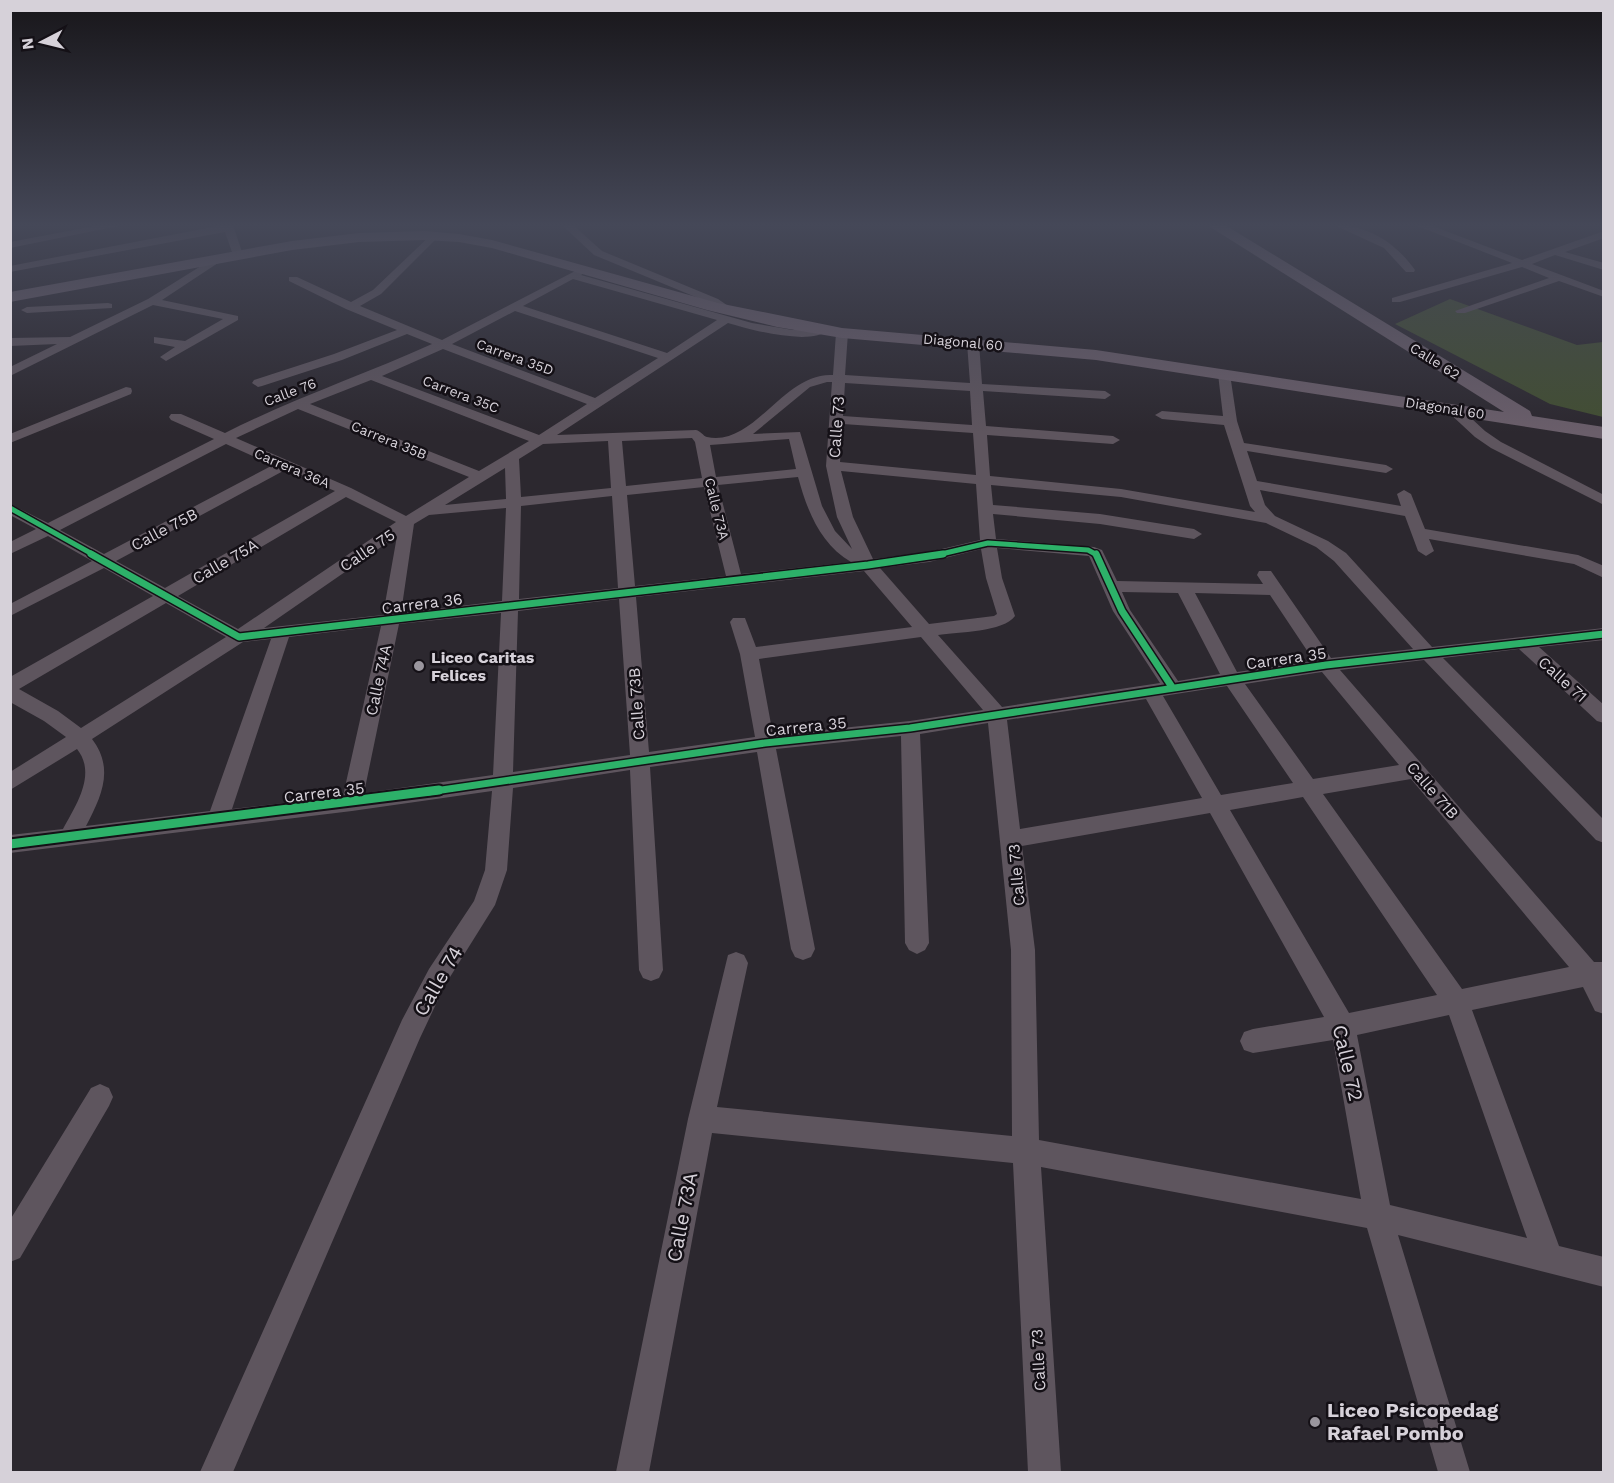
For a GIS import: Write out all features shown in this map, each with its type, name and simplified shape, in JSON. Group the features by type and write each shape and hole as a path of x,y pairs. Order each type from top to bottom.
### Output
{"main road":[{"name":"Diagonal 60","path":"10,297 25,294"},
{"name":"Diagonal 60","path":"652,294 728,316 833,332 1096,355 1604,433"},
{"name":"Calle 62","path":"1306,294 1500,416"},
{"name":"Calle 62","path":"1326,294 1532,421"}],"street":[{"path":"10,372 163,294"},
{"name":"Carrera 35D","path":"324,294 441,345 596,403"},
{"path":"350,307 373,294"},
{"name":"Calle 76","path":"10,549 297,404 371,376 441,345 539,294"},
{"path":"698,294 714,301 728,316"},
{"path":"1396,300 1416,294"},
{"path":"1461,311 1511,294"},
{"path":"152,301 234,318 165,357"},
{"path":"10,342 74,339 108,306 27,310"},
{"path":"515,307 668,357"},
{"name":"Calle 75","path":"10,782 239,637 407,522 512,458 728,316"},
{"path":"258,383 338,357 408,330"},
{"name":"Calle 73","path":"833,332 840,377 833,466 845,517 868,565 927,630 997,714 1013,839 1023,950 1026,1151 1044,1473"},
{"path":"158,340 186,345"},
{"path":"749,654 999,621 1006,616 994,578 987,543 973,343"},
{"path":"1224,374 1230,421 1258,506 1270,519"},
{"name":"Carrera 35C","path":"371,376 540,440"},
{"path":"738,439 814,380 840,377 1105,395"},
{"path":"10,439 126,391"},
{"name":"Carrera 35B","path":"297,404 481,477"},
{"path":"1454,410 1496,445 1604,501"},
{"path":"1162,416 1230,421"},
{"name":"Carrera 36A","path":"176,417 223,440 346,491 407,522"},
{"path":"837,419 1113,440"},
{"path":"540,440 615,439 687,434 701,439 795,435 804,472 828,532 849,554 868,565"},
{"name":"Calle 73B","path":"615,439 640,762 651,970"},
{"name":"Calle 73A","path":"701,439 735,581"},
{"path":"1239,447 1386,469"},
{"name":"Calle 74","path":"216,1473 411,1029 437,977 484,905 496,870 503,782 514,503 512,458"},
{"name":"Calle 75B","path":"10,611 285,464"},
{"path":"833,466 1120,493 1270,519 1322,544 1340,557 1429,655 1604,834"},
{"path":"424,512 804,472"},
{"path":"1251,484 1410,512"},
{"name":"Calle 75A","path":"10,686 346,491"},
{"path":"1404,494 1426,551"},
{"path":"10,508 239,637"},
{"path":"985,509 1100,519 1194,534"},
{"name":"Calle 74A","path":"352,802 391,621 407,522"},
{"path":"1418,532 1578,560 1604,573"},
{"name":"Carrera 36","path":"239,637 868,565 929,557 987,543 1088,550 1096,553 1138,637 1172,687"},
{"name":"Calle 71B","path":"1265,575 1326,665 1415,770 1596,973 1604,1003"},
{"path":"1112,586 1275,590"},
{"path":"1183,587 1232,679 1456,1001 1549,1259"},
{"path":"739,622 749,654 803,949"},
{"path":"218,819 282,633"},
{"name":"Carrera 35","path":"10,844 503,782 765,743 910,728 1326,665 1604,634"},
{"name":"Calle 71","path":"1522,642 1604,716"},
{"name":"Calle 72","path":"1150,690 1343,1026 1378,1216 1454,1473"},
{"path":"10,693 82,738 93,754 96,776 87,803 72,835"},
{"path":"910,728 917,943"},
{"path":"1013,839 1415,770"},
{"name":"Calle 73A","path":"632,1473 701,1119 736,963"},
{"path":"1253,1041 1343,1026 1596,973"},
{"path":"10,1248 100,1097"},
{"path":"701,1119 1026,1151 1378,1216 1604,1272"}],"green space":[{"path":"1450,299 1577,345 1603,342 1603,417 1550,404 1395,324"}],"cycle path":[{"path":"10,508 239,637 868,565 929,557 988,543 1088,550 1096,553 1122,611 1172,687"},
{"path":"10,844 352,803 765,743 910,728 1326,665 1604,634"}],"place":[{"name":"Liceo Caritas Felices","path":"419,666"},
{"name":"Liceo Psicopedag Rafael Pombo","path":"1315,1422"}]}
